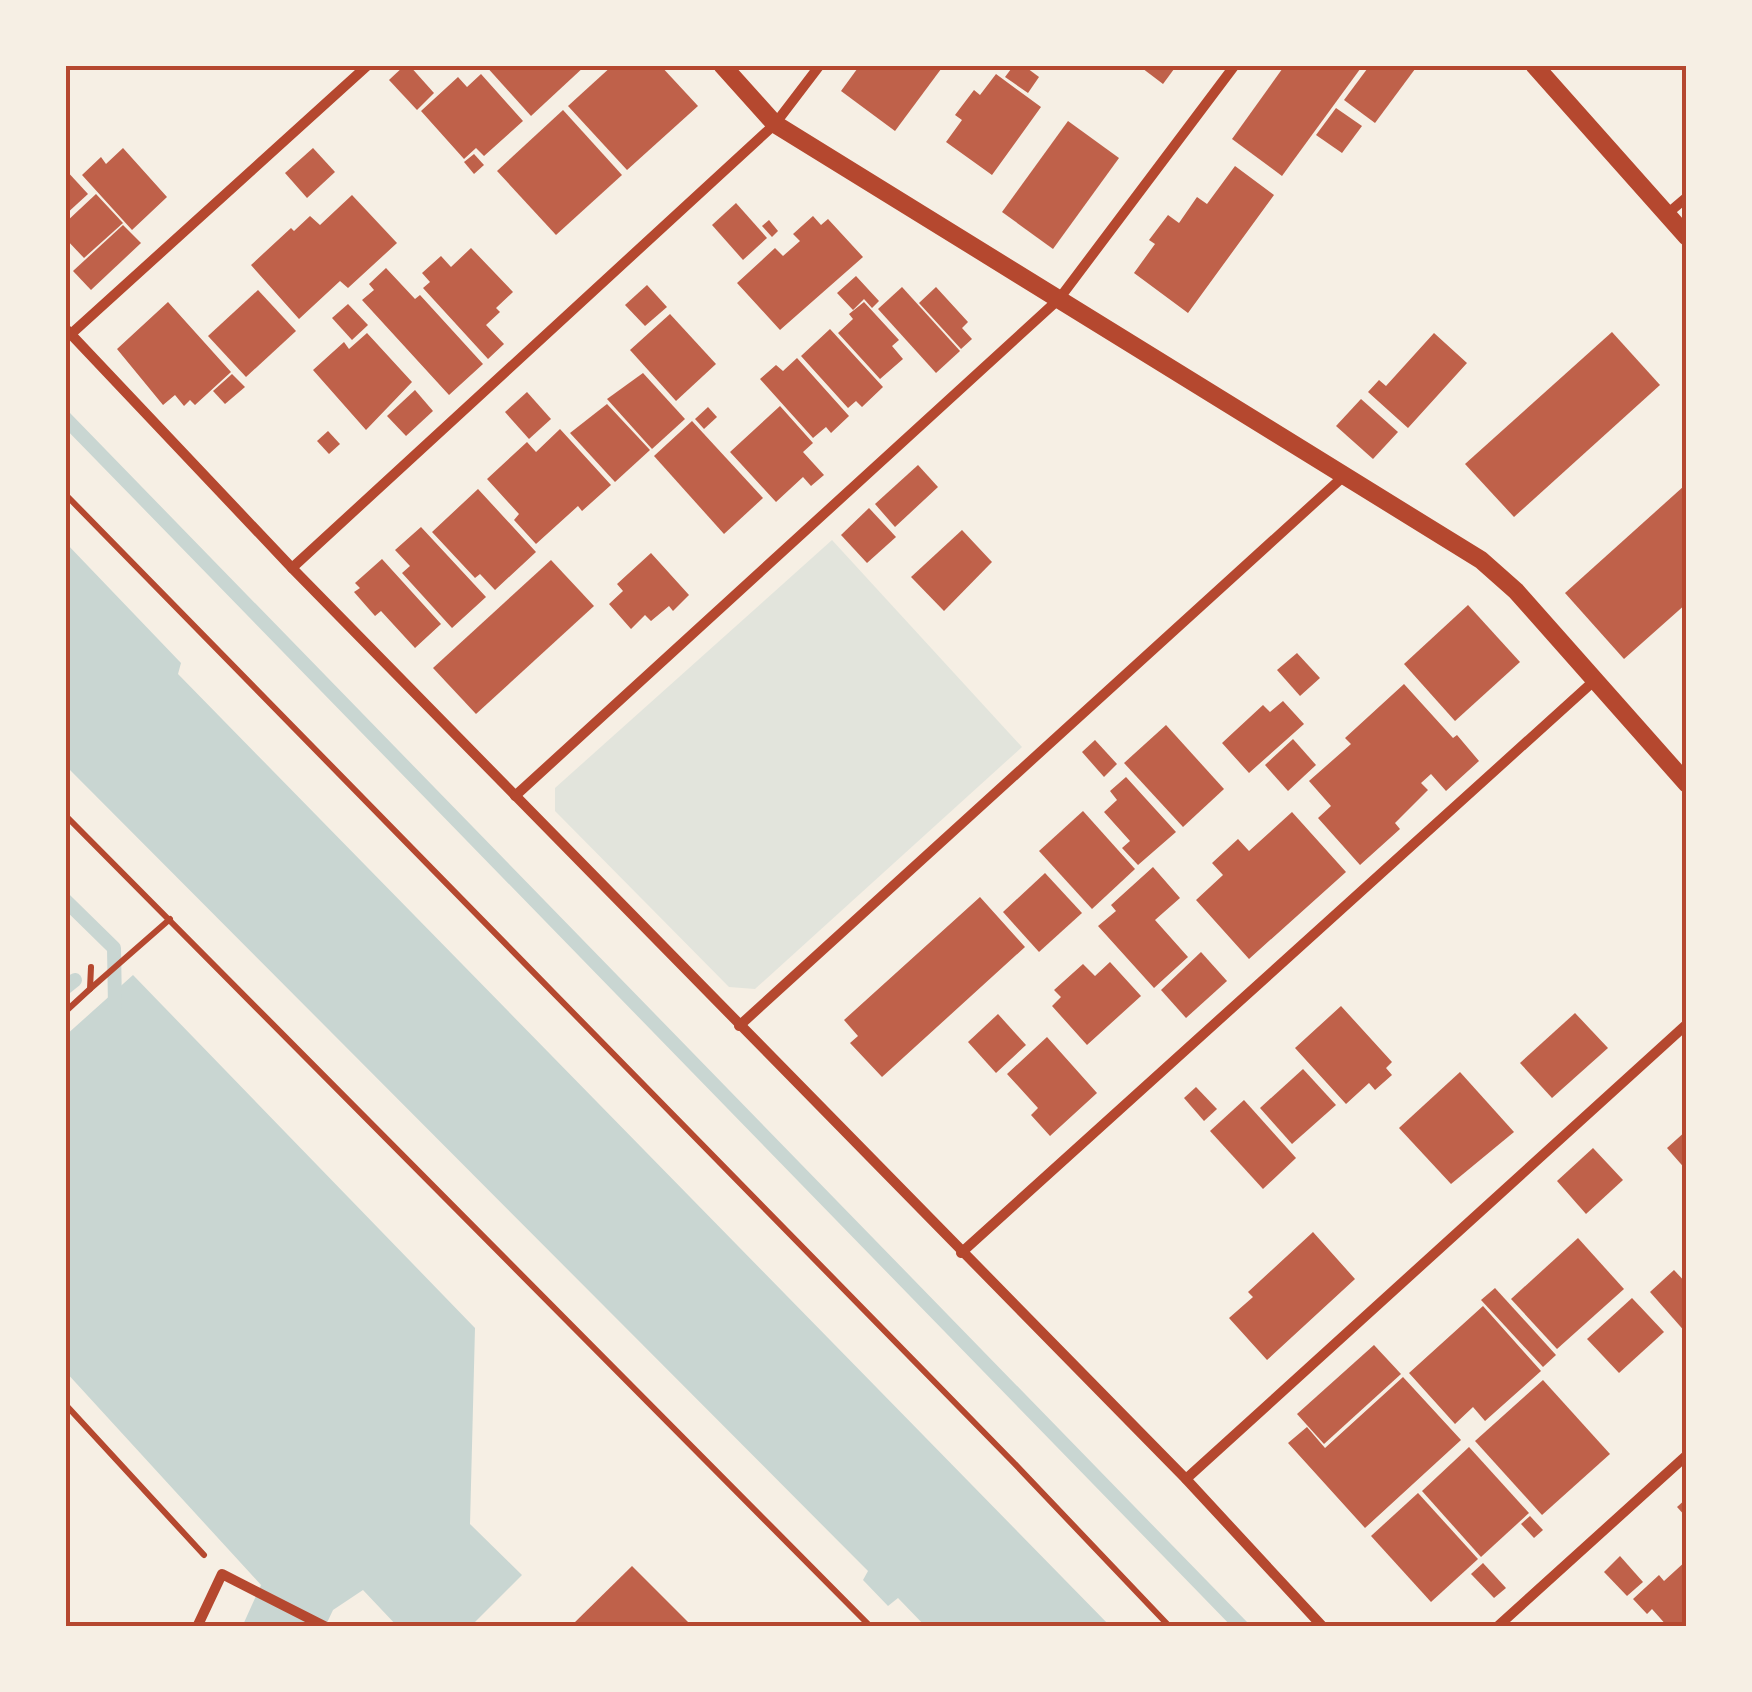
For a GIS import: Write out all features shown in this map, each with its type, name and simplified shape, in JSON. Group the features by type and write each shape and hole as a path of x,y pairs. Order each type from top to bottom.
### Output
{"street":[{"path":"368,65 68,331 292,568 1186,1478 1323,1627"},
{"path":"722,65 776,124 1481,560 1516,592 1687,784"},
{"path":"292,568 776,124 820,65"},
{"path":"515,796 1059,299 1235,65"},
{"path":"1534,65 1687,236"},
{"path":"1667,214 1687,197"},
{"path":"739,1026 1345,475"},
{"path":"962,1253 1596,679"},
{"path":"1186,1478 1687,1024"},
{"path":"1496,1627 1687,1455"},
{"path":"197,1627 222,1574 326,1627"}],"path":[{"path":"65,494 1170,1627"},
{"path":"65,815 871,1627"},
{"path":"65,1012 170,919"},
{"path":"90,989 91,967"},
{"path":"65,1404 222,1574"}],"shaded area":[{"path":"832,540 1022,747 755,989 729,987 555,811 555,788"},
{"path":"65,542 181,663 178,674 1111,1627 926,1627 898,1598 888,1606 863,1580 868,1571 65,765"},
{"path":"133,975 475,1328 470,1524 522,1575 470,1627 398,1627 363,1590 333,1610 325,1627 242,1627 261,1585 65,1371 65,1036"}],"building":[{"path":"405,65 434,93 417,110 389,80"},
{"path":"485,65 586,65 531,116"},
{"path":"613,65 660,65 698,106 627,170 568,106"},
{"path":"860,65 944,65 895,131 841,91"},
{"path":"1014,65 1023,65 1039,77 1028,93 1005,77"},
{"path":"1138,65 1177,65 1163,84"},
{"path":"1285,65 1363,65 1282,176 1232,139"},
{"path":"1370,65 1418,65 1375,123 1344,100"},
{"path":"481,74 523,121 484,156 476,148 464,159 421,111 458,77 467,87"},
{"path":"996,74 1041,107 992,175 946,142 962,120 955,115 974,90 980,95"},
{"path":"1336,108 1362,126 1342,153 1316,135"},
{"path":"563,110 622,175 556,235 497,171"},
{"path":"1068,121 1119,158 1053,249 1002,212"},
{"path":"123,148 167,197 132,230 82,175 101,157 106,164"},
{"path":"313,148 335,172 307,198 285,173"},
{"path":"474,154 484,165 474,174 464,162"},
{"path":"1235,166 1274,195 1188,313 1134,273 1155,244 1149,240 1168,215 1179,223 1197,197 1207,204"},
{"path":"65,169 88,194 65,215"},
{"path":"96,194 123,223 84,258 65,238 65,223"},
{"path":"352,195 397,243 348,288 340,281 299,319 251,265 291,228 294,231 310,216 320,225"},
{"path":"736,203 767,238 743,260 712,225"},
{"path":"813,216 821,225 828,219 863,257 780,330 737,283 775,248 783,256 800,241 793,234"},
{"path":"769,220 778,231 772,237 762,226"},
{"path":"123,225 141,243 91,290 73,271"},
{"path":"471,248 513,292 496,308 500,312 486,325 504,344 488,359 423,288 430,282 422,273 441,256 451,267"},
{"path":"386,268 415,299 420,295 483,364 449,395 362,300 374,290 369,284"},
{"path":"856,276 879,301 872,308 864,299 853,310 837,293"},
{"path":"647,285 667,307 645,326 625,305"},
{"path":"902,287 960,351 936,373 878,309"},
{"path":"936,287 968,322 962,328 972,339 961,349 919,303"},
{"path":"258,290 296,331 246,377 208,336"},
{"path":"168,302 231,372 195,405 190,400 184,406 175,395 163,405 117,349"},
{"path":"864,302 899,340 892,346 903,359 880,379 838,333 853,319 849,314"},
{"path":"348,304 368,325 352,340 332,318"},
{"path":"670,314 716,364 676,401 630,350"},
{"path":"830,329 883,387 862,407 856,401 848,408 801,356"},
{"path":"1612,332 1660,385 1514,517 1465,464"},
{"path":"367,333 412,382 366,430 313,370 344,342 349,349"},
{"path":"1434,333 1467,363 1408,428 1368,392 1379,380 1386,386"},
{"path":"797,358 849,416 831,433 826,427 813,438 760,379 776,365 783,371"},
{"path":"643,373 685,419 652,449 607,399"},
{"path":"232,374 245,387 225,404 213,391"},
{"path":"415,390 433,411 406,436 387,416"},
{"path":"527,392 551,419 529,439 505,412"},
{"path":"1361,399 1398,432 1373,459 1336,426"},
{"path":"607,404 650,450 615,482 570,433"},
{"path":"780,406 813,443 803,452 824,475 811,486 803,477 776,502 730,452"},
{"path":"708,407 717,417 704,429 695,419"},
{"path":"692,421 763,498 724,534 654,456"},
{"path":"560,429 611,485 582,511 578,506 536,544 514,520 519,514 487,479 527,442 536,452"},
{"path":"328,431 340,444 329,454 317,441"},
{"path":"918,465 938,487 895,527 875,504"},
{"path":"1684,486 1687,603 1624,659 1565,593"},
{"path":"478,489 536,552 495,590 480,574 475,578 432,532"},
{"path":"869,508 896,537 867,563 841,535"},
{"path":"421,527 486,597 452,628 402,573 410,566 395,550"},
{"path":"962,530 992,562 944,611 911,577"},
{"path":"651,553 689,595 673,611 669,606 651,621 645,615 631,629 609,604 623,591 617,584"},
{"path":"382,559 441,624 415,648 381,611 375,616 354,592 360,588 355,583"},
{"path":"551,560 594,606 476,714 433,668"},
{"path":"1468,605 1520,662 1455,721 1404,664"},
{"path":"1297,653 1320,678 1300,696 1277,670"},
{"path":"1404,684 1479,761 1446,791 1431,774 1421,783 1428,790 1395,823 1400,829 1360,865 1318,818 1331,806 1309,781 1351,744 1345,738"},
{"path":"1283,701 1304,724 1249,773 1222,743 1263,705 1270,712"},
{"path":"1166,725 1224,789 1183,827 1124,763"},
{"path":"1293,739 1316,765 1288,791 1265,765"},
{"path":"1095,740 1117,764 1104,777 1082,752"},
{"path":"1126,777 1176,832 1138,865 1122,848 1130,841 1104,812 1117,800 1110,791"},
{"path":"1083,811 1135,869 1092,909 1039,851"},
{"path":"1292,812 1346,872 1249,959 1196,900 1223,875 1212,863 1238,839 1249,851"},
{"path":"1153,867 1180,898 1155,920 1188,957 1154,988 1098,926 1116,911 1111,905"},
{"path":"1045,873 1082,913 1039,952 1003,912"},
{"path":"980,897 1025,947 882,1077 850,1043 858,1036 844,1020"},
{"path":"1201,952 1227,981 1186,1018 1161,990"},
{"path":"1110,962 1141,996 1087,1045 1052,1006 1061,997 1054,990 1083,964 1095,976"},
{"path":"1341,1006 1392,1062 1386,1068 1392,1075 1375,1090 1369,1083 1346,1104 1295,1048"},
{"path":"1575,1013 1608,1048 1552,1098 1520,1063"},
{"path":"998,1014 1026,1045 996,1073 968,1042"},
{"path":"1047,1037 1097,1093 1050,1136 1031,1115 1038,1108 1007,1074"},
{"path":"1303,1069 1336,1105 1292,1144 1260,1108"},
{"path":"1460,1072 1514,1132 1451,1184 1399,1128"},
{"path":"1196,1087 1217,1109 1204,1121 1184,1098"},
{"path":"1244,1100 1296,1158 1263,1189 1210,1131"},
{"path":"1687,1130 1687,1171 1667,1148"},
{"path":"1593,1148 1623,1180 1586,1214 1557,1181"},
{"path":"1313,1232 1355,1279 1267,1360 1229,1318 1253,1297 1248,1292"},
{"path":"1578,1238 1624,1289 1557,1349 1511,1299"},
{"path":"1674,1270 1687,1284 1687,1334 1650,1292"},
{"path":"1495,1288 1556,1355 1543,1367 1481,1300"},
{"path":"1632,1298 1664,1332 1619,1373 1587,1339"},
{"path":"1483,1306 1541,1371 1485,1421 1473,1407 1455,1424 1409,1373"},
{"path":"1374,1345 1401,1374 1324,1444 1297,1414"},
{"path":"1403,1377 1461,1440 1365,1528 1288,1443 1307,1427 1325,1448"},
{"path":"1543,1380 1610,1454 1542,1515 1475,1441"},
{"path":"1469,1447 1529,1513 1481,1557 1422,1491"},
{"path":"1418,1493 1478,1559 1431,1602 1371,1536"},
{"path":"1687,1498 1687,1518 1677,1507"},
{"path":"1530,1516 1543,1530 1534,1538 1521,1524"},
{"path":"1620,1556 1643,1582 1627,1596 1604,1572"},
{"path":"1687,1560 1687,1627 1668,1627 1652,1609 1647,1614 1633,1599 1659,1575 1664,1581"},
{"path":"1483,1563 1506,1588 1494,1598 1471,1574"},
{"path":"632,1566 693,1627 570,1627"}],"waterway":[{"path":"65,418 1242,1627"},
{"path":"65,900 114,948 115,1007"},
{"path":"65,988 75,980"}]}
